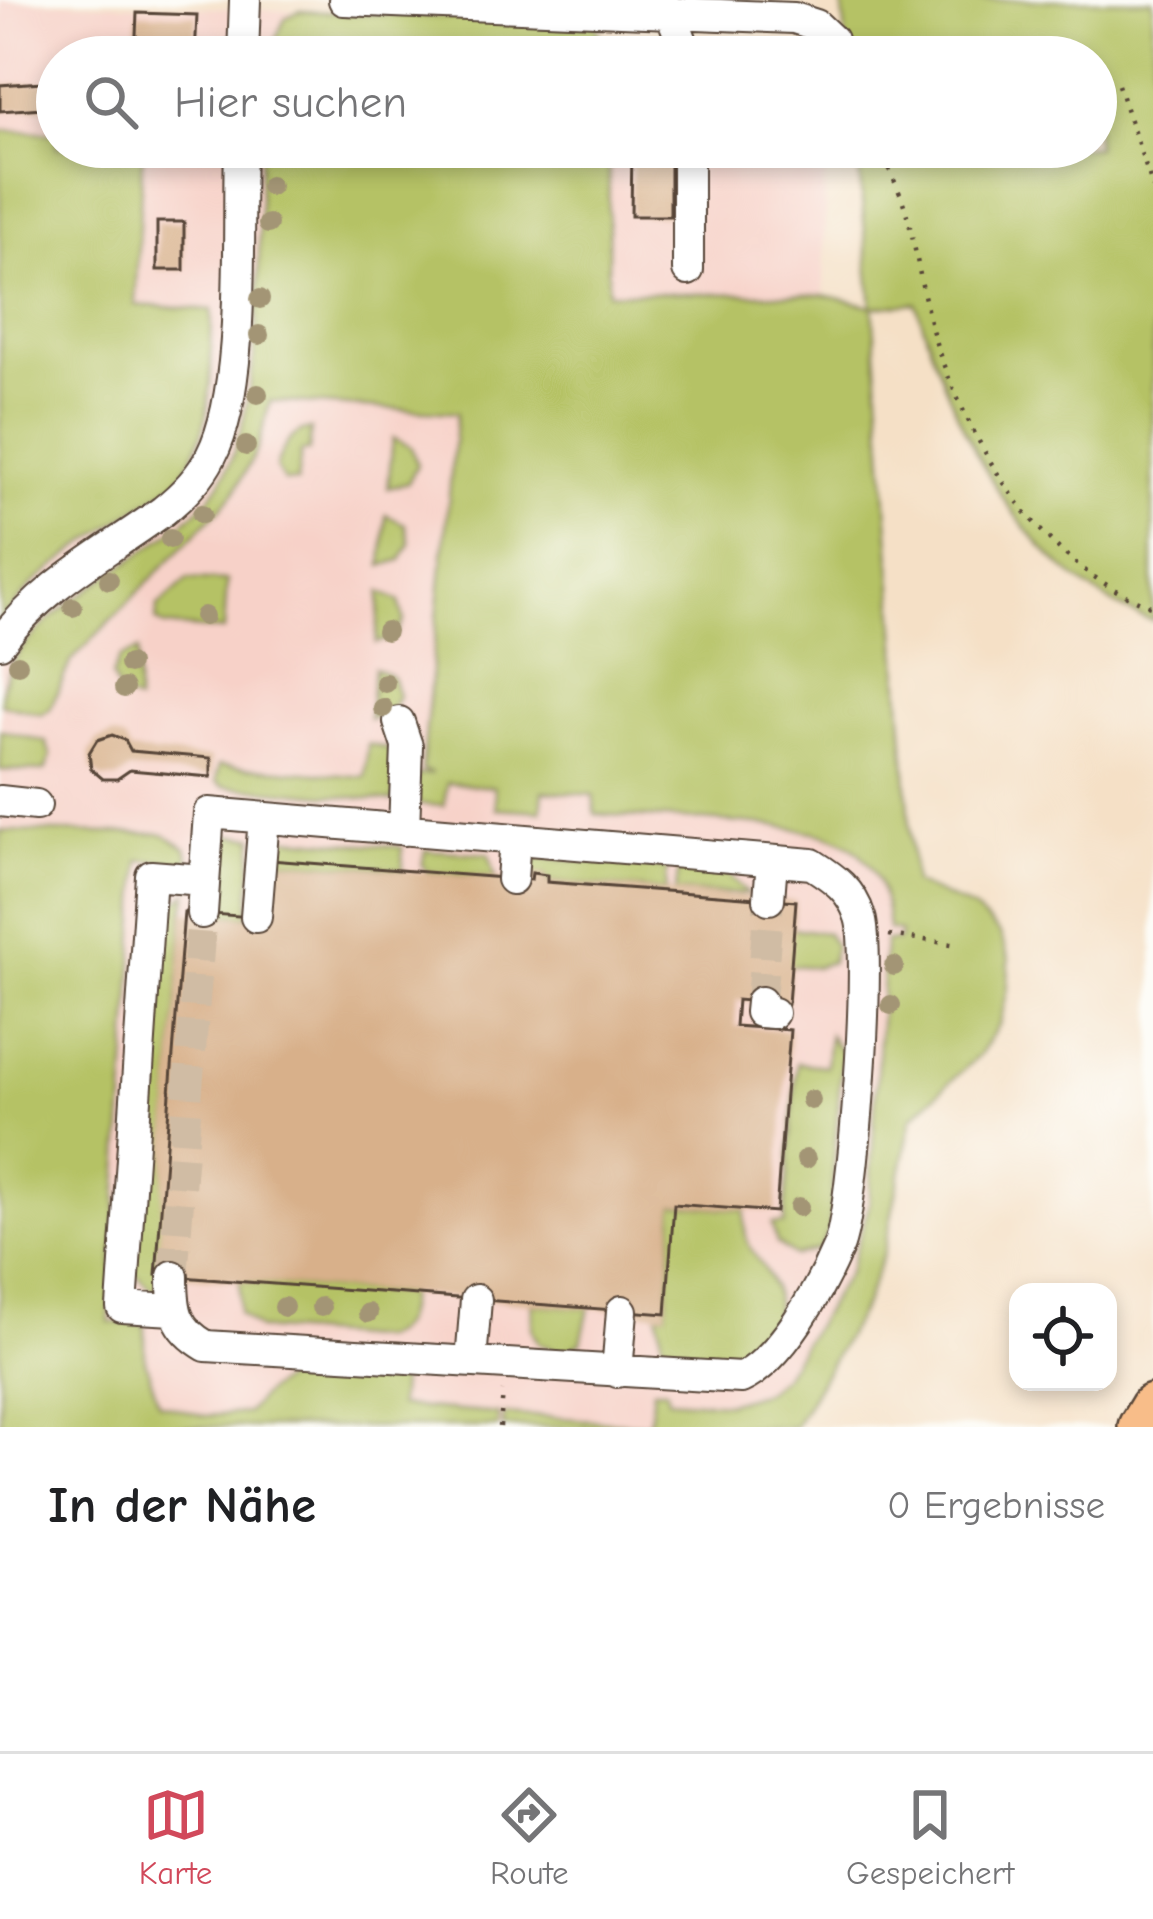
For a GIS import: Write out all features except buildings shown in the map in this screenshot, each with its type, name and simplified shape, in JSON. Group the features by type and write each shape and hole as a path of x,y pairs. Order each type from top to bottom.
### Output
{"highway":[{"path":"1141,1427 1153,1407"}],"lane":[{"path":"244,36 245,0"},
{"path":"344,0 794,18 816,25 828,36"},
{"path":"670,11 680,36"},
{"path":"0,643 59,580 164,510 200,476 213,453 229,393 239,168"},
{"path":"688,168 688,270"},
{"path":"398,722 407,746 404,830"},
{"path":"0,801 36,805"},
{"path":"173,1276 173,1310 188,1335 206,1346 712,1379 758,1370 788,1334 838,1248 848,1198 865,935 842,883 812,864 209,813 202,913"},
{"path":"256,917 263,818"},
{"path":"512,878 515,839"},
{"path":"769,899 772,861"},
{"path":"173,1310 122,1307 151,877 204,880"},
{"path":"472,1361 476,1300"},
{"path":"617,1372 622,1311"}],"path":[{"path":"1118,85 1153,188"},
{"path":"888,168 905,208 943,364 1010,493 1041,535 1076,567 1153,607"},
{"path":"865,935 952,944"},
{"path":"500,1427 505,1363"}],"shaded area":[{"path":"0,0 595,23 601,36 36,36 36,132 0,130"},
{"path":"142,168 825,168 824,294 873,306 914,883 975,910 1000,934 1009,959 1000,1023 979,1055 912,1117 884,1252 864,1305 794,1427 0,1427 0,621 34,583 176,482 135,306"}],"green space":[{"path":"842,0 1153,0 1153,621 1106,599 1065,570 999,492 951,399 916,303 873,307 914,883 975,910 1000,934 1009,959 1000,1023 979,1055 912,1117 884,1252 864,1305 794,1427 503,1427 504,1414 649,1424 653,1389 666,1389 668,1399 727,1403 764,1392 783,1376 849,1271 869,1205 885,941 899,940 900,931 888,929 882,891 872,869 856,850 824,835 762,825 595,814 594,795 543,791 541,811 496,808 494,787 447,783 444,806 416,804 417,775 432,774 422,770 457,413 270,401 258,447 233,495 71,661 50,709 42,714 1,704 8,671 29,640 59,612 168,534 199,509 220,483 246,410 253,366 261,168 609,168 608,292 824,295 872,306 859,168 1117,168 1117,36 846,36"},
{"path":"300,11 595,23 601,36 277,36 285,18"},
{"path":"0,130 36,132 36,168 142,168 135,305 212,310 209,401 189,463 176,482 34,583 0,621"},
{"path":"311,429 309,451 301,452 297,482 284,481 276,468 284,448 292,437"},
{"path":"393,438 411,447 417,465 408,483 388,488"},
{"path":"386,515 405,524 410,543 401,560 382,566"},
{"path":"188,579 227,581 224,631 165,626 156,620 158,606"},
{"path":"381,592 399,601 404,620 395,637 376,643"},
{"path":"138,651 137,702 119,694 112,676 120,658"},
{"path":"374,668 392,677 398,696 389,713 369,719"},
{"path":"0,730 46,742 51,756 45,771 0,770"},
{"path":"368,744 394,750 394,801 222,786 216,781 219,765 365,777"},
{"path":"0,831 164,834 186,848 190,863 140,860 109,1322 145,1325 145,1361 159,1403 204,1416 247,1413 279,1382 295,1375 328,1371 391,1377 392,1369 401,1370 398,1406 498,1414 498,1427 0,1427"},
{"path":"224,835 254,837 248,917 215,914"},
{"path":"273,837 402,847 403,870 270,860"},
{"path":"425,850 489,854 496,877 428,872 422,865"},
{"path":"533,857 667,868 666,891 547,882 546,875 532,873"},
{"path":"679,869 728,874 748,894 675,892"},
{"path":"188,892 156,1294 134,1272 162,913"},
{"path":"791,928 827,933 835,946 831,962 816,967 788,965"},
{"path":"829,1035 842,1053 829,1230 819,1249 795,1256 777,1243 772,1224 784,1224 797,1063 826,1066"},
{"path":"674,1204 745,1210 749,1245 768,1276 776,1301 764,1341 742,1359 693,1362 663,1347 658,1314 666,1313"},
{"path":"240,1281 408,1294 399,1327 381,1339 258,1329 239,1313"},
{"path":"532,1304 589,1308 581,1342 563,1353 539,1344 532,1330"}],"tunnel":[{"path":"761,1002 769,899"},
{"path":"173,1276 202,913"}]}
